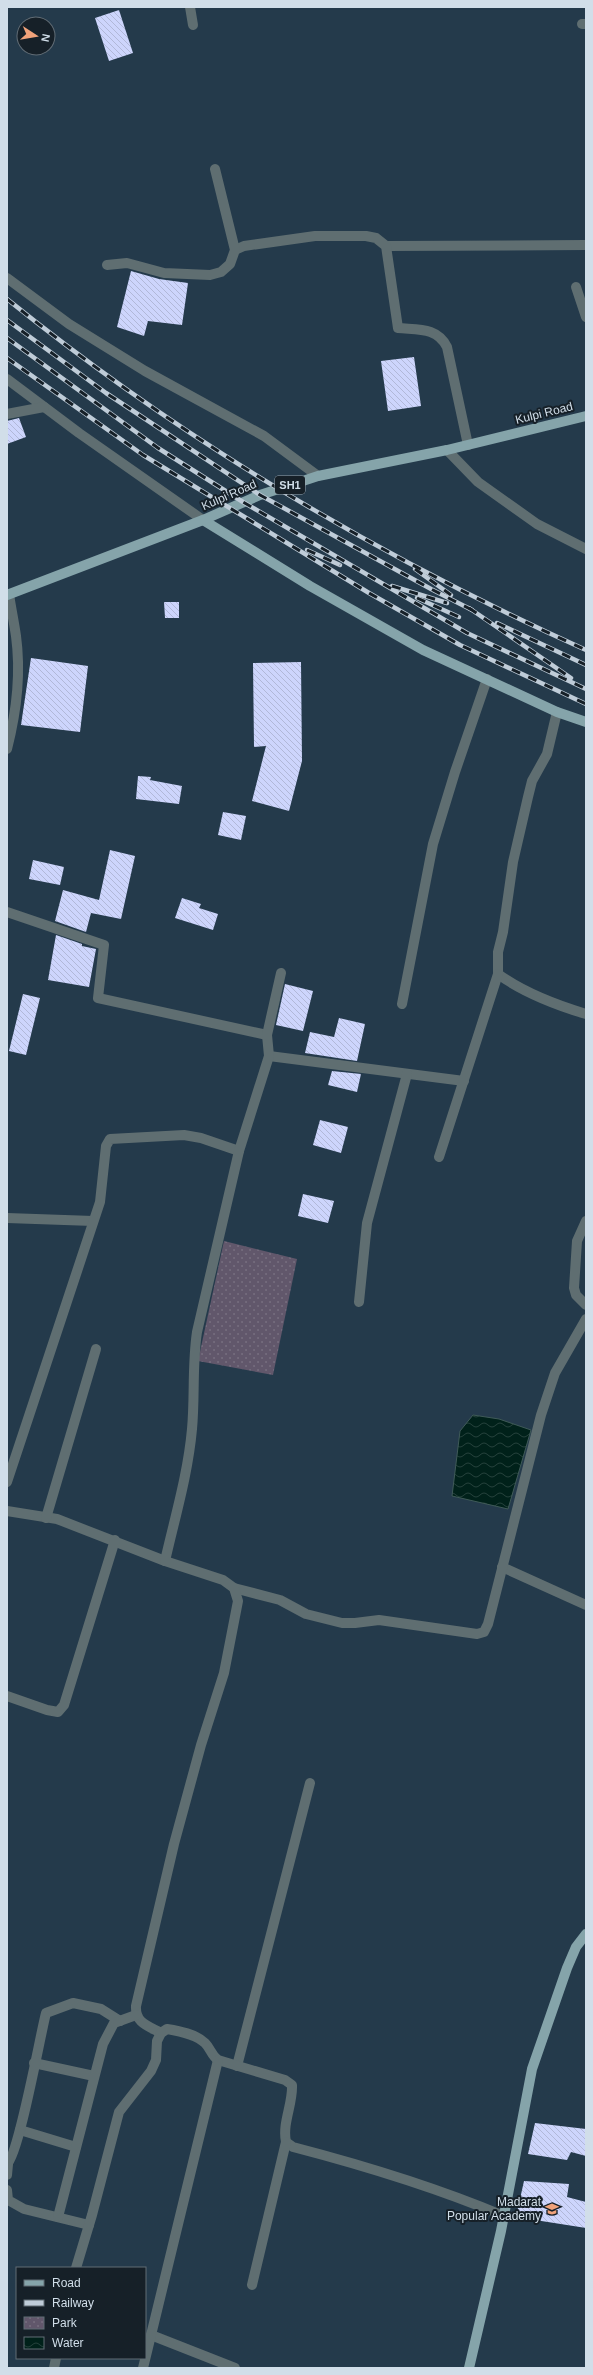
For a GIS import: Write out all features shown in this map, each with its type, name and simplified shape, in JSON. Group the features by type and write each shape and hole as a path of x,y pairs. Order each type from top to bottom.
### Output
{"main road":[{"name":"Kulpi Road","path":"8,594 203,520 260,495 318,476 447,450 586,416"},
{"path":"203,520 388,631 423,650 557,712 586,722"},
{"path":"469,2368 504,2216 532,2069 567,1968 576,1947 586,1934"}],"street":[{"path":"190,7 193,25"},
{"path":"107,265 127,263 164,273 210,275 221,272 230,264 235,250 215,169"},
{"path":"235,250 244,246 315,236 366,236 376,238 386,246 586,245"},
{"path":"386,246 398,328 430,331 444,340 447,347 468,445"},
{"path":"7,278 69,324 145,371 264,436 318,476"},
{"path":"576,287 586,317"},
{"path":"7,379 203,520"},
{"path":"7,414 44,407"},
{"path":"447,450 478,482 537,524 586,549"},
{"path":"7,749 14,710 17,676 16,637 8,594"},
{"path":"402,1004 433,844 454,772 487,679"},
{"path":"439,1157 498,974 498,952 503,932 513,862 532,781 547,754 553,736 557,712"},
{"path":"7,912 104,945 98,998 267,1035"},
{"path":"165,1561 188,1465 192,1427 193,1360 197,1332 239,1151 269,1056 267,1035 281,973"},
{"path":"498,974 510,983 546,1000 586,1014"},
{"path":"269,1056 464,1081"},
{"path":"359,1302 367,1224 407,1074"},
{"path":"7,1482 101,1197 106,1146 110,1139 184,1136 201,1138 239,1151"},
{"path":"7,1218 93,1221"},
{"path":"586,1221 577,1241 574,1272 574,1288 586,1305"},
{"path":"7,1511 57,1519 115,1540 165,1561 224,1580 234,1588 280,1600 306,1614 342,1623 379,1620 477,1634 484,1632 488,1624 539,1422 555,1373 586,1319"},
{"path":"46,1518 96,1349"},
{"path":"7,1696 47,1710 58,1712 64,1704 115,1540"},
{"path":"502,1567 586,1604"},
{"path":"161,2033 141,2022 136,2015 136,2006 174,1844 200,1745 226,1667 238,1601 234,1588"},
{"path":"237,2066 310,1783"},
{"path":"7,2175 7,2164 13,2156 20,2130 46,2013 73,2003 102,2009 120,2021"},
{"path":"58,2217 94,2076 107,2034 114,2023 136,2015"},
{"path":"76,2267 119,2112 151,2071 161,2033 167,2029 201,2040 212,2056 218,2060 285,2080 292,2085 293,2094 284,2134 286,2142 252,2285"},
{"path":"146,2356 218,2060"},
{"path":"34,2063 94,2076"},
{"path":"20,2130 76,2147"},
{"path":"286,2142 293,2147 365,2166 434,2188 504,2216"},
{"path":"7,2190 8,2200 24,2209 89,2225"},
{"path":"151,2335 235,2368"}],"green space":[{"path":"224,1241 297,1259 273,1375 198,1361"}],"water":[{"path":"473,1415 499,1419 531,1430 508,1509 452,1496 460,1431"}],"building":[{"path":"119,10 133,53 109,61 95,18"},
{"path":"131,271 159,279 188,283 182,325 148,321 144,336 117,327"},
{"path":"414,357 421,406 388,411 381,361"},
{"path":"19,418 26,437 7,444 7,421"},
{"path":"164,602 179,602 179,618 165,618"},
{"path":"31,658 88,666 80,732 21,725"},
{"path":"301,662 302,761 289,811 252,801 266,746 254,747 253,663"},
{"path":"138,776 151,777 150,780 182,786 179,804 136,799"},
{"path":"223,812 246,816 241,840 218,835"},
{"path":"110,850 135,856 121,919 91,913 86,932 55,921 63,890 99,900"},
{"path":"33,860 64,867 60,885 29,879"},
{"path":"182,898 201,904 199,908 218,914 213,930 175,918"},
{"path":"56,935 82,944 82,946 96,949 89,987 48,980"},
{"path":"285,984 313,991 303,1031 276,1025"},
{"path":"23,994 40,998 26,1055 9,1051"},
{"path":"339,1018 365,1024 357,1061 305,1053 310,1032 334,1037"},
{"path":"332,1071 361,1074 357,1092 328,1085"},
{"path":"320,1120 348,1127 341,1153 313,1145"},
{"path":"303,1194 334,1201 328,1223 298,1216"},
{"path":"535,2123 586,2129 586,2156 571,2152 567,2160 528,2154"},
{"name":"Madarat Popular Academy","path":"524,2181 569,2184 567,2197 586,2202 586,2228 516,2217"}],"railway":[{"path":"7,299 74,351 143,401 213,448 285,493 359,536 433,576 586,650"},
{"path":"7,320 106,393 260,495 472,610"},
{"path":"7,338 158,448 243,502 467,633 586,689"},
{"path":"7,358 143,455 369,593 460,645 586,704"},
{"path":"307,550 340,565"},
{"path":"415,569 451,595"},
{"path":"392,586 447,603"},
{"path":"417,598 459,617"},
{"path":"469,608 571,678"},
{"path":"497,623 586,665"}],"place":[{"name":"Madarat Popular Academy","path":"552,2209"}]}
